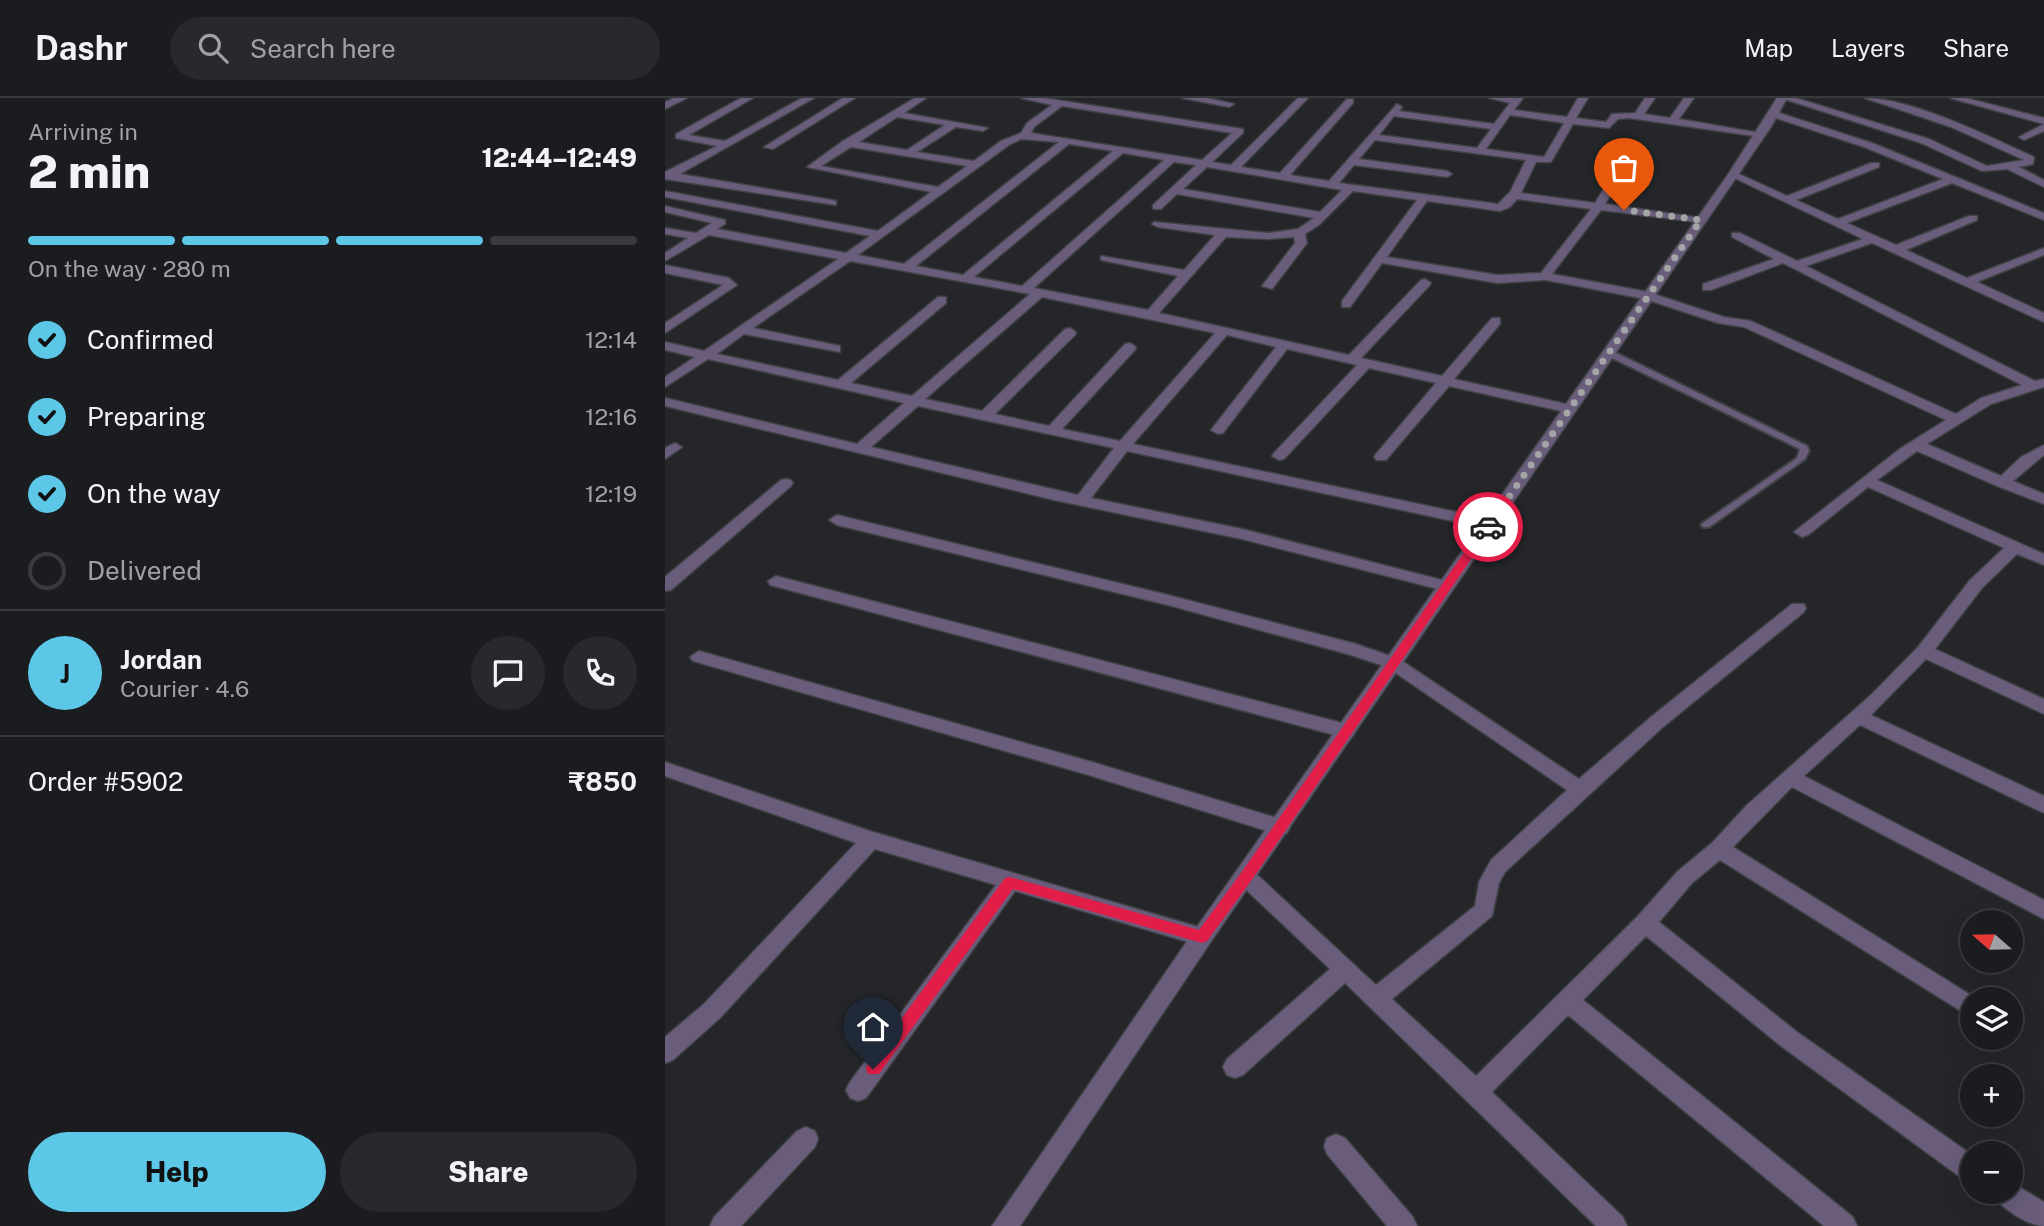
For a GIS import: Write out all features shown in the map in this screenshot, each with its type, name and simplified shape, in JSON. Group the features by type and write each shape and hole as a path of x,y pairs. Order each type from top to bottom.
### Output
{"street":[{"path":"665,106 682,98"},
{"path":"725,144 679,136 748,98"},
{"path":"667,176 810,98"},
{"path":"769,147 850,98"},
{"path":"921,98 812,167 938,190"},
{"path":"1026,98 1060,103 1221,111"},
{"path":"1157,207 1240,131 1221,111 1187,98"},
{"path":"1234,169 1303,98"},
{"path":"1494,98 1517,99"},
{"path":"1479,152 1549,159 1583,98"},
{"path":"1639,116 1650,98"},
{"path":"1673,121 1689,98"},
{"path":"1005,1226 1202,937 1784,98 1925,141 1986,169 2031,160 1954,125 1870,98"},
{"path":"1955,98 2044,121"},
{"path":"1987,107 2001,98"},
{"path":"1346,304 1445,177 1479,152 1517,99"},
{"path":"1282,177 1350,101"},
{"path":"1025,135 1030,125 1060,103"},
{"path":"1332,185 1394,110 1497,127"},
{"path":"1507,112 1607,125 1617,116 1639,116 1761,134"},
{"path":"893,114 983,128"},
{"path":"1773,114 1850,138 2044,217"},
{"path":"910,152 953,124"},
{"path":"2024,137 2044,127"},
{"path":"665,383 851,256 974,164 1005,143 1025,135 1350,188 1445,177"},
{"path":"1372,136 1426,158 1445,177 1500,208 1508,204 1514,195 1532,159"},
{"path":"907,267 1067,141"},
{"path":"847,144 974,164"},
{"path":"966,278 999,248 1121,150"},
{"path":"862,447 1033,291 1172,158"},
{"path":"1350,161 1426,158 1445,177"},
{"path":"1788,199 1875,165"},
{"path":"2009,166 2044,184"},
{"path":"1733,175 2044,318"},
{"path":"667,176 832,203"},
{"path":"1839,222 1953,179"},
{"path":"1546,276 1568,243 1598,207 1614,181"},
{"path":"1158,224 1250,235 1299,232 1322,216 1350,188"},
{"path":"1176,191 1322,216"},
{"path":"665,194 878,234"},
{"path":"1514,195 1701,220"},
{"path":"665,209 721,222 665,258"},
{"path":"1897,249 1973,218"},
{"path":"665,231 851,256 1033,291 1570,409"},
{"path":"1268,286 1301,243 1299,232"},
{"path":"1150,315 1223,233"},
{"path":"1736,235 2039,385"},
{"path":"1797,265 1873,239"},
{"path":"1967,282 2044,251"},
{"path":"1105,258 1187,274"},
{"path":"1381,259 1497,279 1546,276 1648,296 1723,320 1747,324 1956,419"},
{"path":"1707,287 1784,259"},
{"path":"665,269 731,284 665,329"},
{"path":"1279,456 1425,282"},
{"path":"841,384 942,300"},
{"path":"665,313 683,317"},
{"path":"1381,457 1496,321"},
{"path":"742,330 835,349"},
{"path":"986,415 1070,332"},
{"path":"1081,501 1123,446 1223,332"},
{"path":"1218,430 1284,345"},
{"path":"665,346 1490,524"},
{"path":"1052,430 1130,347"},
{"path":"1803,531 1866,481 1956,419 1986,401 2039,385"},
{"path":"665,402 1081,501 1242,534 1446,586"},
{"path":"1916,445 2003,484 2044,499"},
{"path":"2003,484 2026,460 2044,449"},
{"path":"1866,481 2044,560"},
{"path":"665,586 786,483"},
{"path":"837,520 1155,597 1356,650 1393,663 1580,789"},
{"path":"1476,1092 1645,923 1685,877 1719,849 1754,810 1859,717 1924,651 1976,584 2014,548"},
{"path":"776,581 1346,731"},
{"path":"1375,999 1485,910 1489,882 1499,866 1580,789 1657,722 1798,608"},
{"path":"1924,651 2044,706"},
{"path":"699,657 1079,765 1280,827"},
{"path":"1859,717 2044,805"},
{"path":"665,769 871,840 1202,937"},
{"path":"1790,777 2044,910"},
{"path":"665,1052 712,1011 871,840"},
{"path":"1719,849 1960,1000"},
{"path":"1246,877 1476,1092 1614,1226"},
{"path":"858,1090 1010,882"},
{"path":"1645,923 1789,1039 1960,1161"},
{"path":"1235,1067 1344,970"},
{"path":"1566,1000 1844,1226"},
{"path":"723,1226 806,1139"},
{"path":"1336,1146 1404,1226"},
{"path":"2023,1203 2044,1216"}],"lane":[{"path":"1609,353 1804,448 1801,459 1706,525"}],"way so far":[{"path":"1488,527 1701,220 1624,210"}],"route":[{"path":"873,1069 1010,882 1202,937 1488,527"}]}
